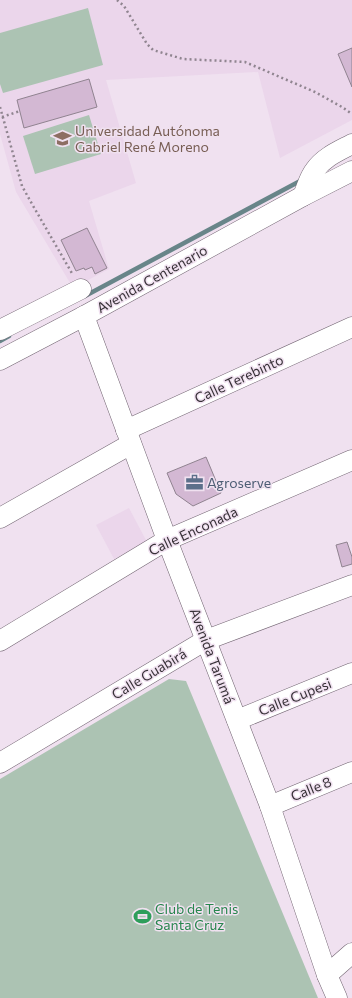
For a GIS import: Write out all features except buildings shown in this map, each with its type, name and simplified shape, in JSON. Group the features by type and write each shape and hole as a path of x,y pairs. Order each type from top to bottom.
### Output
{"street":[{"name":"Avenida Centenario","path":"309,183 323,161 352,144"},
{"name":"Avenida Centenario","path":"0,360 9,332 84,316 309,183 351,174"},
{"path":"9,332 78,283"},
{"name":"Avenida Tarumá","path":"84,316 167,540 238,720 270,806 327,975 337,998"},
{"name":"Calle Terebinto","path":"0,518 129,437 352,327"},
{"name":"Calle Enconada","path":"0,641 167,540 352,460"},
{"name":"Calle Guabirá","path":"0,763 206,640 352,585"},
{"name":"Calle Cupesi","path":"238,720 352,673"},
{"name":"Calle 8","path":"270,806 352,772"},
{"path":"327,975 352,953"}],"path":[{"path":"117,0 124,6 147,44 153,50 183,59 245,62 316,92 352,114"},
{"path":"0,108 22,186 78,283"},
{"path":"2,117 20,111"}],"shaded area":[{"name":"Universidad Autónoma Gabriel René Moreno","path":"0,0 352,0 352,120 280,158 258,72 106,80 136,183 89,201 109,269 73,288 16,192 0,134"},
{"path":"129,508 147,542 114,559 96,525"}],"green space":[{"path":"88,8 103,65 3,93 0,84 0,33"},
{"path":"89,115 101,154 35,174 23,136"},
{"name":"Club de Tenis Santa Cruz","path":"169,679 186,681 318,998 0,998 0,779"}],"waterway":[{"path":"85,296 302,180"},
{"path":"0,341 9,336"}],"place":[{"name":"Universidad Autónoma Gabriel René Moreno","path":"62,139"},
{"name":"Agroserve","path":"194,483"},
{"name":"Club de Tenis Santa Cruz","path":"142,917"}]}
